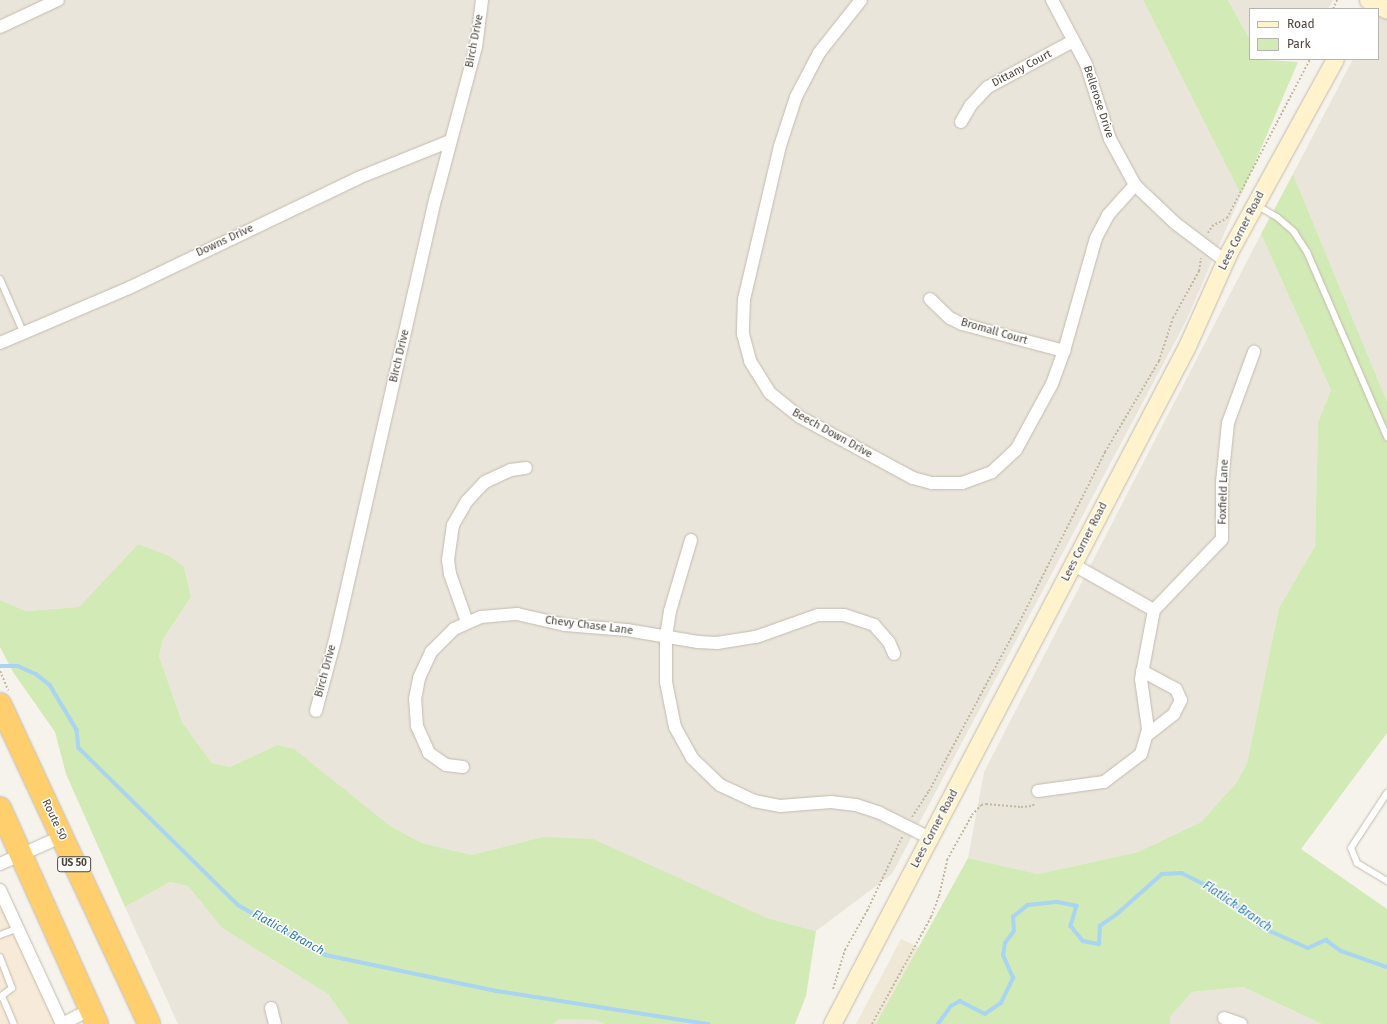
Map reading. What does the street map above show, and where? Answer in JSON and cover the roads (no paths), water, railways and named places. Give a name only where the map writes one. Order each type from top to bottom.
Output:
[{"type":"highway","name":"Route 50","points":[[6,700],[61,837],[149,1024]]},
{"type":"highway","points":[[0,808],[93,1017]]},
{"type":"street","points":[[0,27],[58,0]]},
{"type":"street","name":"Birch Drive","points":[[316,711],[335,640],[450,141],[476,46],[482,0]]},
{"type":"street","name":"Beech Down Drive","points":[[861,0],[834,32],[810,69],[796,97],[782,140],[742,316],[747,352],[759,378],[784,406],[800,417],[913,478],[932,483],[952,484],[972,481],[992,472],[1016,450],[1052,384],[1064,351],[1096,238],[1108,215],[1135,185]]},
{"type":"street","name":"Bellerose Drive","points":[[1052,0],[1086,64],[1110,139],[1135,185],[1175,223],[1225,261]]},
{"type":"street","points":[[1367,0],[1387,10]]},
{"type":"street","name":"Dittany Court","points":[[961,122],[971,105],[988,87],[1073,42]]},
{"type":"street","name":"Lees Corner Road","points":[[832,1024],[1074,565],[1187,346],[1225,261],[1334,60]]},
{"type":"street","name":"Downs Drive","points":[[0,343],[131,287],[358,178],[450,141]]},
{"type":"street","name":"Bromall Court","points":[[930,299],[950,318],[962,324],[1064,351]]},
{"type":"street","name":"Foxfield Lane","points":[[1154,610],[1222,539],[1222,482],[1228,422],[1254,352]]},
{"type":"street","points":[[466,622],[450,574],[448,560],[454,525],[467,501],[485,482],[511,470],[526,468]]},
{"type":"street","points":[[691,540],[670,611],[666,637],[666,682],[672,716],[686,749],[710,777],[730,791],[754,801],[780,806],[831,802],[850,804],[874,811],[930,838]]},
{"type":"street","points":[[1038,791],[1104,782],[1141,754],[1148,729],[1141,679],[1154,610],[1074,565]]},
{"type":"street","name":"Chevy Chase Lane","points":[[464,767],[446,765],[429,753],[417,726],[415,699],[419,678],[431,652],[454,629],[466,622],[487,616],[517,614],[565,625],[627,630],[698,642],[736,641],[756,637],[818,615],[844,615],[874,625],[889,642],[894,654]]},
{"type":"street","points":[[1142,670],[1176,689],[1181,700],[1174,714],[1147,734]]},
{"type":"street","points":[[0,864],[61,837]]},
{"type":"street","points":[[0,890],[62,1024],[93,1017]]},
{"type":"street","points":[[271,1008],[275,1024]]},
{"type":"street","points":[[1224,1018],[1241,1024]]},
{"type":"lane","points":[[1255,204],[1277,217],[1294,232],[1307,252],[1387,437]]},
{"type":"lane","points":[[0,279],[24,334]]},
{"type":"lane","points":[[1387,793],[1350,848],[1357,863],[1387,881]]},
{"type":"lane","points":[[0,936],[18,928]]},
{"type":"lane","points":[[0,957],[12,982],[8,992],[1,997],[14,1024]]},
{"type":"waterway","name":"Flatlick Branch","points":[[0,666],[18,666],[36,674],[50,685],[77,730],[79,748],[238,905],[326,955],[497,991],[708,1024]]},
{"type":"waterway","name":"Flatlick Branch","points":[[938,1024],[951,1006],[960,1001],[985,1014],[1001,1003],[1013,978],[1003,956],[1005,943],[1014,931],[1013,917],[1028,905],[1058,902],[1077,906],[1071,926],[1083,941],[1099,944],[1100,926],[1117,914],[1162,874],[1182,873],[1204,884],[1229,899],[1261,927],[1308,948],[1326,940],[1341,951],[1387,967]]}]
